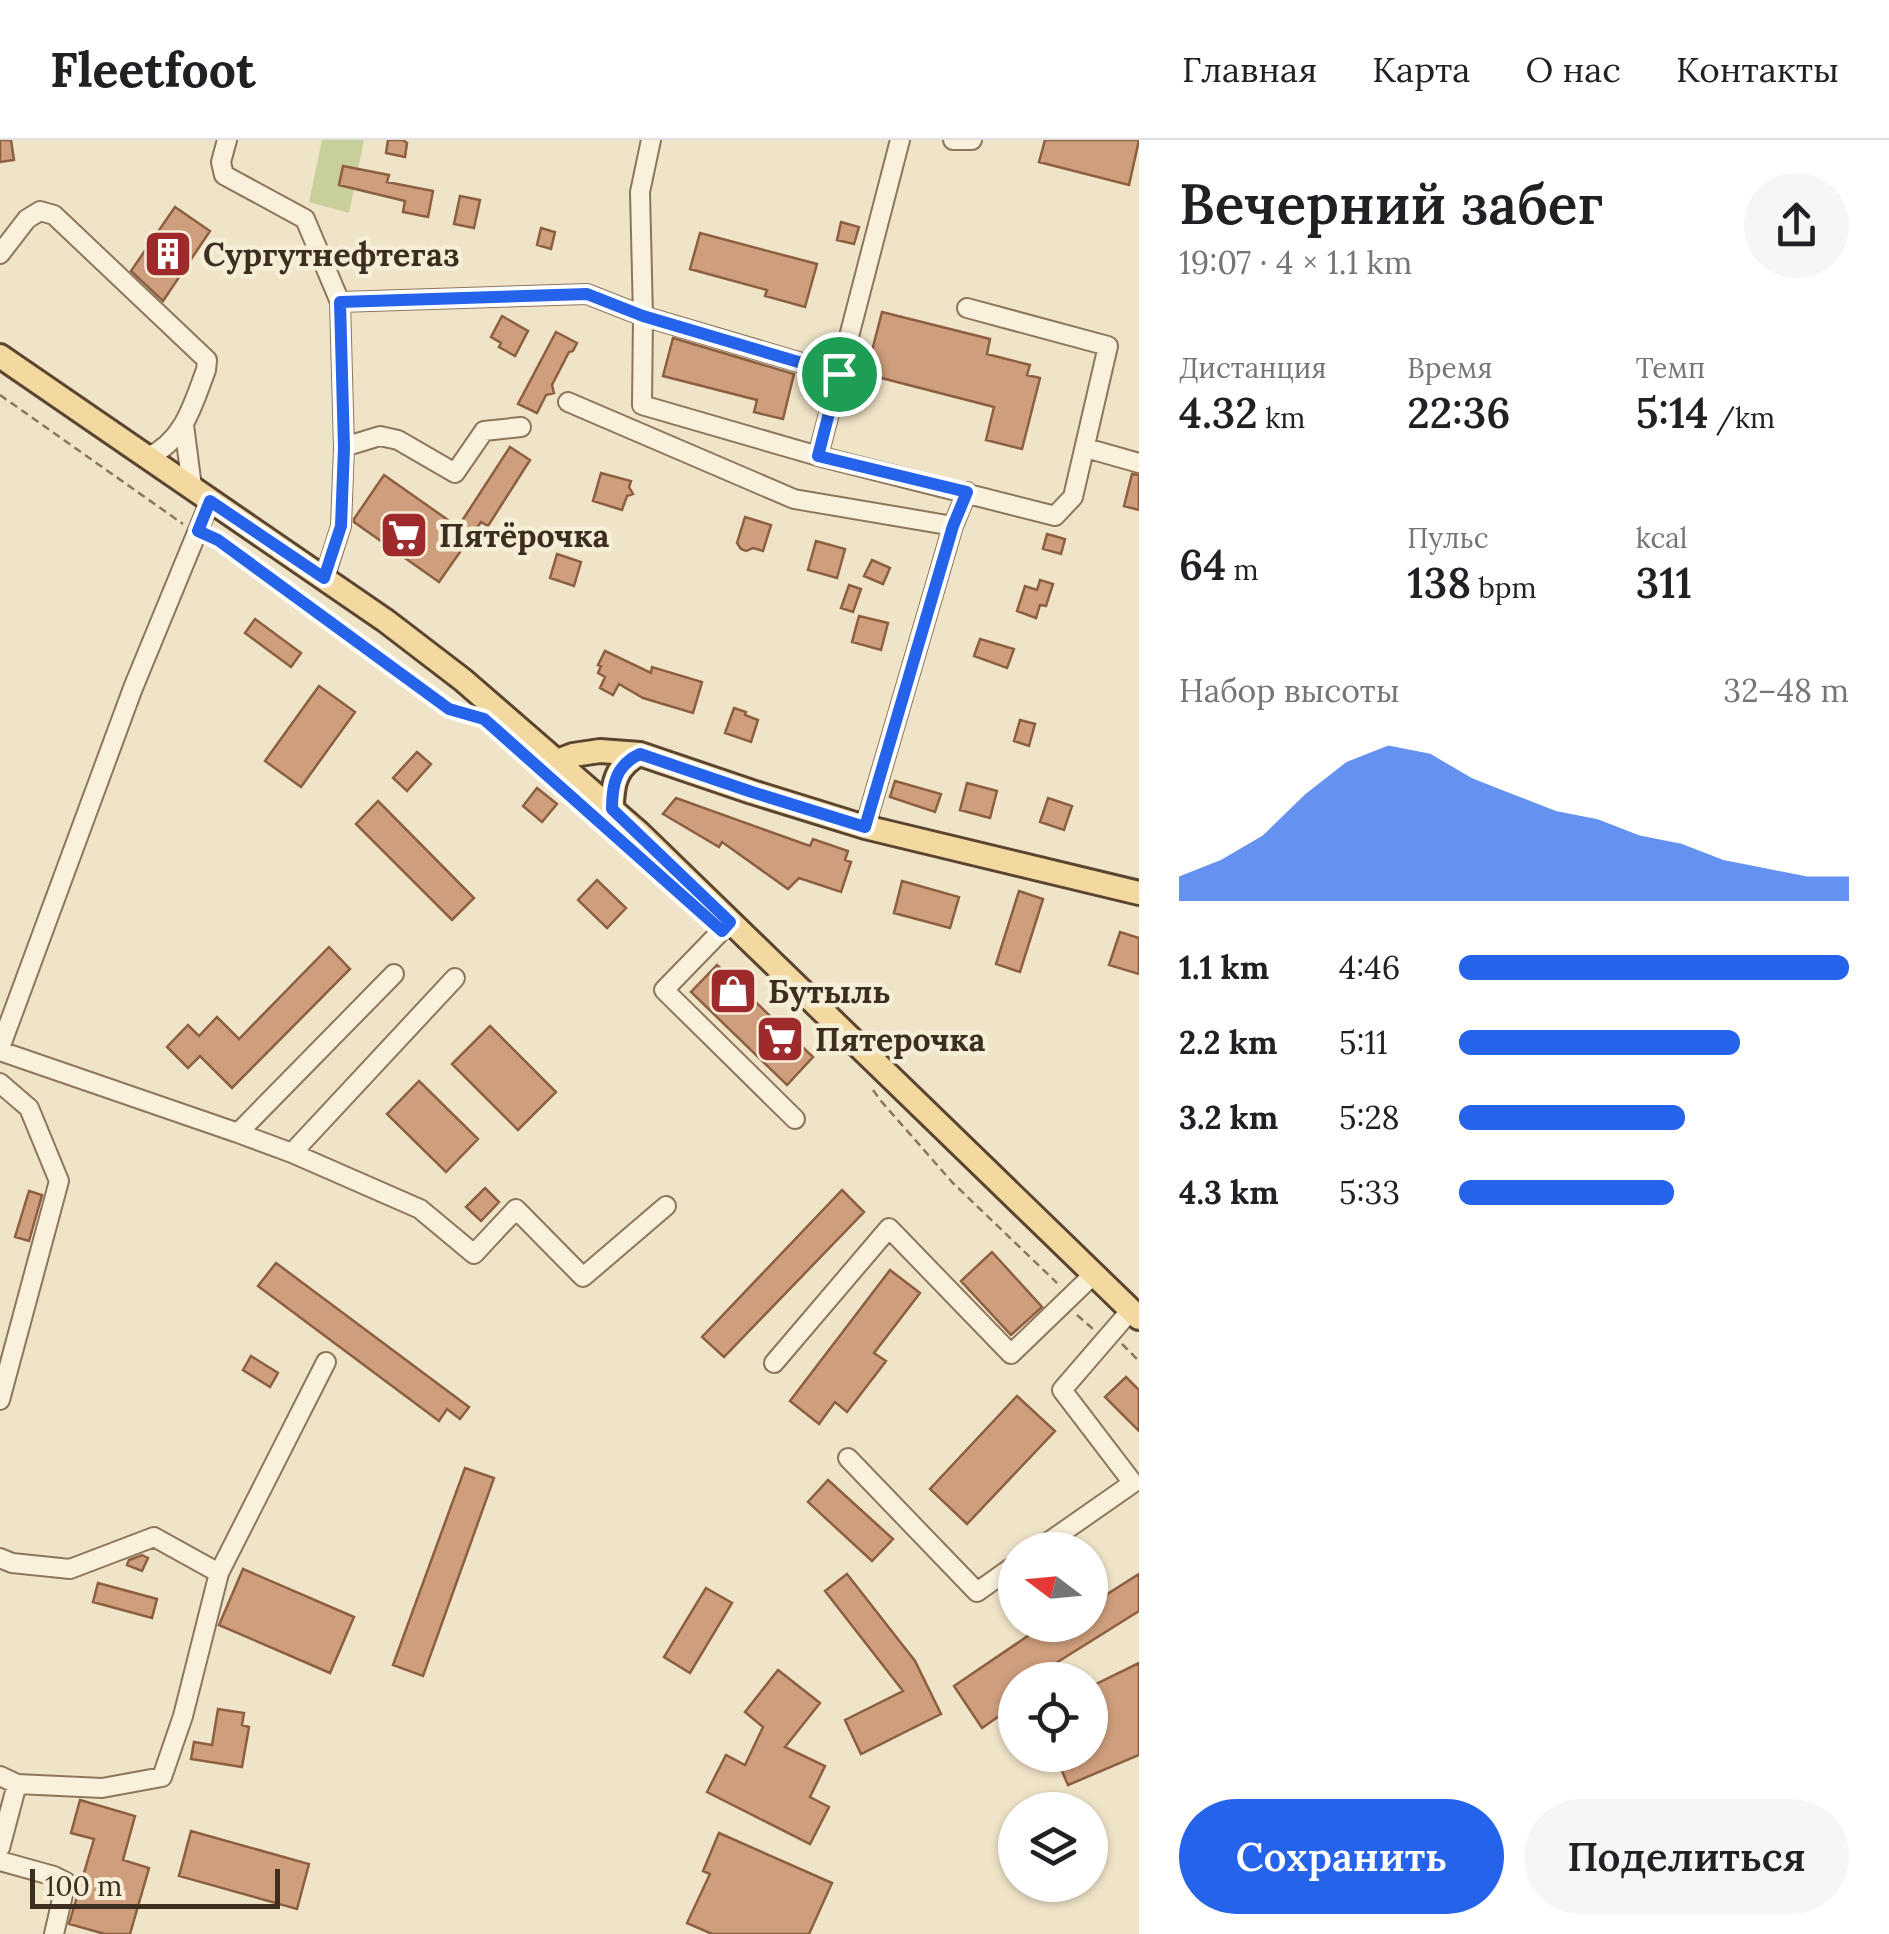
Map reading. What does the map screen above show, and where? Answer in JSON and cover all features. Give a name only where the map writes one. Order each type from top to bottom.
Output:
[{"type":"main road","points":[[0,356],[386,621],[463,680],[612,809],[1135,1314]]},
{"type":"main road","points":[[557,761],[600,751],[640,754],[865,827],[1139,893]]},
{"type":"main road","points":[[612,809],[615,779],[628,759],[640,754]]},
{"type":"street","points":[[227,140],[221,162],[224,175],[305,219],[340,302],[344,448],[341,526],[324,578]]},
{"type":"street","points":[[651,140],[640,192],[642,405],[818,456],[1055,516],[1073,497],[1108,346],[967,308]]},
{"type":"street","points":[[818,456],[900,140]]},
{"type":"street","points":[[954,140],[972,140]]},
{"type":"street","points":[[0,254],[27,219],[40,211],[54,214],[207,360],[184,426],[173,441],[148,457]]},
{"type":"street","points":[[340,302],[587,294],[643,316],[839,374]]},
{"type":"street","points":[[568,402],[794,499],[953,526]]},
{"type":"street","points":[[184,426],[201,494],[198,531],[133,688],[0,1049],[292,1153],[420,1209],[474,1254],[516,1209],[583,1277],[666,1206]]},
{"type":"street","points":[[344,448],[380,436],[398,440],[455,473],[484,431],[521,427]]},
{"type":"street","points":[[1086,448],[1139,463]]},
{"type":"street","points":[[865,827],[953,526],[967,492]]},
{"type":"street","points":[[730,922],[664,990],[795,1119]]},
{"type":"street","points":[[238,1133],[394,974]]},
{"type":"street","points":[[292,1153],[455,978]]},
{"type":"street","points":[[0,1083],[29,1108],[59,1181],[0,1400]]},
{"type":"street","points":[[774,1363],[890,1228],[1011,1354],[1094,1274]]},
{"type":"street","points":[[1063,1532],[1133,1484],[1062,1390],[1135,1314]]},
{"type":"street","points":[[0,1848],[8,1780],[102,1788],[162,1777],[183,1716],[218,1573],[326,1362]]},
{"type":"street","points":[[848,1458],[976,1592],[998,1577]]},
{"type":"street","points":[[0,1558],[12,1563],[70,1569],[154,1537],[218,1573]]},
{"type":"street","points":[[0,1861],[66,1882],[54,1934]]},
{"type":"path","points":[[0,394],[189,528],[218,540],[449,709],[484,719]]},
{"type":"green space","points":[[322,140],[364,140],[349,213],[309,202]]},
{"type":"building","points":[[0,140],[11,140],[14,160],[0,162]]},
{"type":"building","points":[[388,140],[407,143],[405,157],[386,153]]},
{"type":"building","points":[[1045,140],[1139,140],[1129,185],[1039,162]]},
{"type":"building","points":[[343,166],[389,175],[387,182],[433,191],[428,217],[403,212],[405,201],[339,185]]},
{"type":"building","points":[[460,196],[480,200],[474,228],[454,224]]},
{"type":"building","name":"Сургутнефтегаз","points":[[175,207],[210,231],[163,301],[131,271]]},
{"type":"building","points":[[841,222],[859,227],[854,244],[837,240]]},
{"type":"building","points":[[541,228],[555,232],[551,249],[537,245]]},
{"type":"building","points":[[700,233],[817,264],[805,307],[765,296],[767,290],[690,269]]},
{"type":"building","points":[[882,312],[990,339],[987,354],[1030,365],[1027,375],[1040,378],[1022,449],[986,440],[994,407],[866,374]]},
{"type":"building","points":[[502,316],[528,331],[515,356],[491,337]]},
{"type":"building","points":[[556,332],[577,343],[552,385],[554,393],[546,395],[537,413],[518,404]]},
{"type":"building","points":[[673,338],[794,374],[783,419],[754,412],[757,400],[663,376]]},
{"type":"building","points":[[510,447],[530,460],[488,526],[481,522],[439,582],[354,522],[384,475],[458,527]]},
{"type":"building","points":[[601,473],[631,481],[633,494],[627,496],[622,510],[593,501]]},
{"type":"building","points":[[1132,474],[1139,475],[1139,510],[1124,506]]},
{"type":"building","points":[[745,517],[771,525],[763,551],[746,551],[737,543]]},
{"type":"building","points":[[1047,534],[1065,539],[1061,554],[1043,549]]},
{"type":"building","points":[[816,541],[845,549],[837,578],[808,570]]},
{"type":"building","points":[[557,554],[581,562],[574,586],[550,578]]},
{"type":"building","points":[[872,560],[890,568],[883,584],[864,576]]},
{"type":"building","points":[[1040,580],[1053,584],[1046,606],[1040,605],[1036,618],[1017,611],[1025,586],[1037,590]]},
{"type":"building","points":[[849,585],[861,589],[853,612],[841,608]]},
{"type":"building","points":[[859,616],[888,623],[881,650],[852,642]]},
{"type":"building","points":[[255,619],[301,653],[291,667],[245,633]]},
{"type":"building","points":[[980,639],[1014,649],[1007,668],[974,656]]},
{"type":"building","points":[[605,651],[651,673],[652,667],[702,682],[693,713],[643,698],[619,684],[613,695],[600,688],[605,677],[598,673],[598,665]]},
{"type":"building","points":[[319,686],[355,712],[301,787],[265,761]]},
{"type":"building","points":[[734,708],[758,720],[751,742],[725,733]]},
{"type":"building","points":[[1020,720],[1035,724],[1029,746],[1014,741]]},
{"type":"building","points":[[417,752],[431,764],[407,791],[393,778]]},
{"type":"building","points":[[895,781],[941,794],[935,812],[890,797]]},
{"type":"building","points":[[967,783],[997,791],[990,818],[960,810]]},
{"type":"building","points":[[537,788],[557,804],[542,822],[523,806]]},
{"type":"building","points":[[676,798],[810,846],[813,839],[848,851],[845,860],[851,862],[841,892],[799,878],[788,889],[722,842],[719,847],[663,814]]},
{"type":"building","points":[[1048,798],[1072,806],[1064,830],[1040,822]]},
{"type":"building","points":[[378,801],[474,898],[452,920],[356,824]]},
{"type":"building","points":[[597,880],[626,908],[607,928],[578,900]]},
{"type":"building","points":[[902,881],[959,897],[950,928],[894,913]]},
{"type":"building","points":[[1019,891],[1043,899],[1020,972],[996,964]]},
{"type":"building","points":[[1120,932],[1139,938],[1139,974],[1109,965]]},
{"type":"building","points":[[329,947],[350,969],[232,1088],[200,1056],[188,1068],[167,1047],[188,1025],[199,1036],[217,1017],[239,1039]]},
{"type":"building","points":[[717,965],[813,1057],[787,1085],[691,992]]},
{"type":"building","points":[[490,1026],[556,1092],[518,1130],[452,1064]]},
{"type":"building","points":[[419,1081],[478,1139],[446,1172],[387,1114]]},
{"type":"building","points":[[485,1188],[499,1202],[481,1221],[466,1207]]},
{"type":"building","points":[[842,1190],[864,1212],[724,1357],[702,1337]]},
{"type":"building","points":[[29,1191],[42,1195],[29,1241],[15,1237]]},
{"type":"building","points":[[992,1252],[1042,1307],[1011,1335],[961,1281]]},
{"type":"building","points":[[276,1263],[469,1407],[460,1419],[447,1409],[439,1421],[258,1286]]},
{"type":"building","points":[[890,1270],[920,1293],[874,1353],[886,1361],[847,1412],[835,1402],[819,1424],[790,1401]]},
{"type":"building","points":[[251,1356],[278,1373],[270,1387],[243,1370]]},
{"type":"building","points":[[1126,1377],[1139,1390],[1139,1431],[1105,1397]]},
{"type":"building","points":[[1017,1396],[1055,1431],[967,1524],[930,1489]]},
{"type":"building","points":[[465,1468],[494,1478],[423,1676],[393,1665]]},
{"type":"building","points":[[828,1480],[893,1539],[872,1561],[808,1502]]},
{"type":"building","points":[[142,1555],[148,1558],[142,1571],[127,1565],[129,1560]]},
{"type":"building","points":[[243,1569],[354,1617],[330,1673],[219,1625]]},
{"type":"building","points":[[847,1574],[915,1661],[941,1714],[861,1754],[845,1720],[903,1691],[825,1591]]},
{"type":"building","points":[[1139,1574],[1139,1611],[1108,1630],[1108,1594]]},
{"type":"building","points":[[98,1583],[157,1599],[152,1618],[93,1602]]},
{"type":"building","points":[[706,1588],[732,1603],[690,1673],[664,1657]]},
{"type":"building","points":[[1019,1642],[1090,1642],[1058,1662],[998,1662],[998,1717],[982,1728],[954,1686]]},
{"type":"building","points":[[1139,1663],[1139,1755],[1108,1768],[1108,1678]]},
{"type":"building","points":[[778,1670],[820,1703],[785,1747],[825,1766],[810,1797],[829,1807],[810,1844],[707,1792],[726,1755],[745,1765],[763,1727],[745,1712]]},
{"type":"building","points":[[218,1709],[244,1713],[242,1725],[249,1727],[242,1767],[191,1759],[194,1742],[212,1745]]},
{"type":"building","points":[[1062,1772],[1099,1772],[1068,1785]]},
{"type":"building","points":[[80,1800],[135,1816],[123,1860],[149,1868],[130,1934],[105,1934],[69,1924],[94,1839],[71,1833]]},
{"type":"building","points":[[191,1831],[309,1864],[297,1909],[179,1876]]},
{"type":"building","points":[[719,1833],[832,1883],[809,1934],[712,1934],[687,1923],[710,1874],[703,1871]]},
{"type":"place","name":"Сургутнефтегаз","points":[[168,254]]},
{"type":"place","name":"Пятёрочка","points":[[404,535]]},
{"type":"place","name":"Бутыль","points":[[733,991]]},
{"type":"place","name":"Пятерочка","points":[[780,1039]]},
{"type":"route","points":[[587,294],[643,316],[839,374],[818,456],[967,492],[953,526],[865,827],[640,754],[621,767],[612,790],[612,809],[730,922],[722,931],[484,719],[449,709],[218,540],[198,531],[210,501],[324,578],[341,526],[344,448],[340,302],[587,294]]}]
